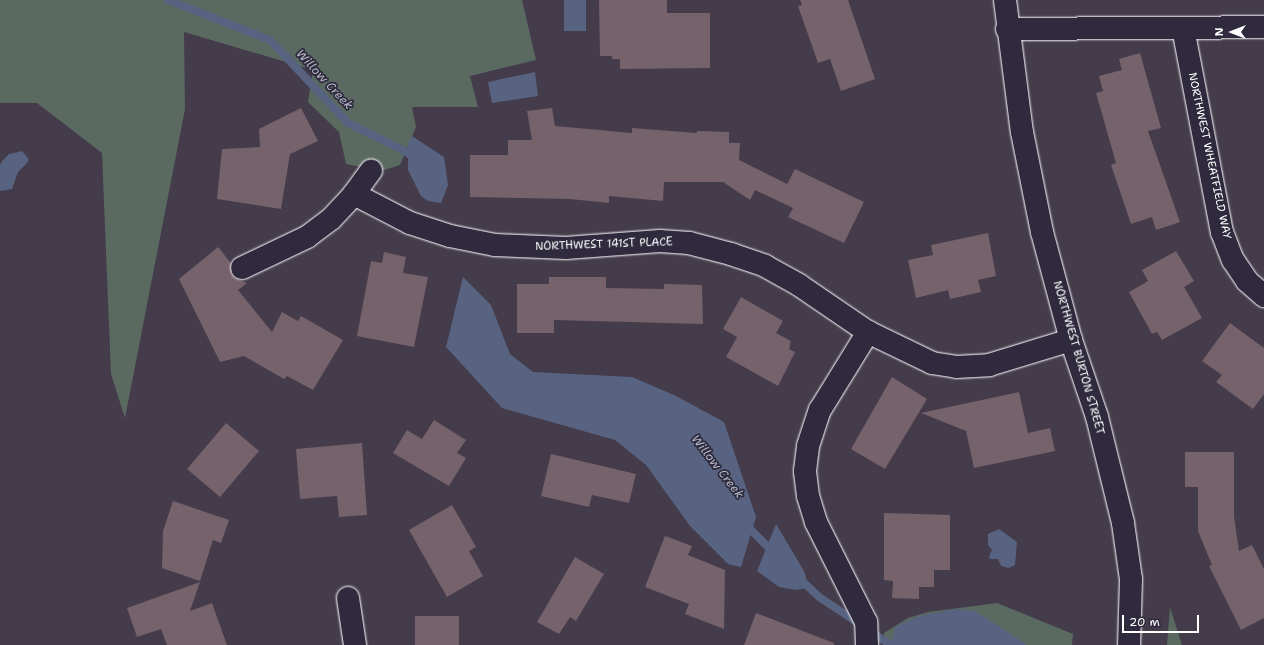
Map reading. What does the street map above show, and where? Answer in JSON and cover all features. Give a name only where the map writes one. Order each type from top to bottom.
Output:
[{"type":"street","name":"NORTHWEST BURTON STREET","points":[[1005,0],[1007,30],[1022,132],[1039,216],[1071,340],[1097,417],[1123,523],[1131,579],[1130,645]]},
{"type":"street","points":[[1007,30],[1264,27]]},
{"type":"street","name":"NORTHWEST WHEATFIELD WAY","points":[[1183,28],[1222,232],[1233,260],[1247,281],[1264,296]]},
{"type":"street","points":[[242,268],[307,237],[331,219],[354,194],[371,171]]},
{"type":"street","name":"NORTHWEST 141ST PLACE","points":[[354,194],[410,222],[450,236],[495,245],[566,248],[660,241],[690,243],[731,254],[765,266],[799,285],[868,332],[932,363],[956,366],[989,365],[1071,340]]},
{"type":"street","points":[[867,645],[866,622],[816,522],[808,496],[805,471],[808,446],[820,410],[868,332]]},
{"type":"street","points":[[348,598],[355,645]]},
{"type":"green space","points":[[0,0],[522,0],[536,60],[470,76],[478,107],[412,107],[416,127],[400,165],[381,171],[346,164],[339,132],[308,102],[313,70],[184,32],[185,109],[125,418],[111,374],[102,153],[37,103],[0,103]]},
{"type":"green space","points":[[997,603],[1073,634],[1072,645],[885,645],[884,633],[908,618],[928,612]]},
{"type":"green space","points":[[1170,607],[1182,645],[1167,645]]},
{"type":"water","points":[[564,0],[586,0],[586,31],[564,31]]},
{"type":"water","points":[[535,72],[538,96],[492,103],[488,82]]},
{"type":"water","points":[[412,136],[444,157],[448,185],[441,203],[428,201],[421,196],[408,170],[408,143]]},
{"type":"water","points":[[22,151],[28,158],[28,162],[18,172],[12,189],[0,191],[0,165],[2,161],[9,154]]},
{"type":"water","points":[[463,277],[491,305],[510,354],[533,372],[632,377],[676,396],[724,422],[756,517],[741,567],[728,564],[690,526],[646,465],[615,440],[502,408],[446,347]]},
{"type":"water","points":[[776,524],[804,571],[809,588],[796,590],[779,587],[757,571]]},
{"type":"water","points":[[999,529],[1017,542],[1015,565],[1009,568],[1001,566],[998,559],[990,559],[989,556],[992,550],[988,545],[988,534]]},
{"type":"water","points":[[955,609],[975,611],[1027,645],[891,645],[895,627],[920,616]]},
{"type":"building","points":[[599,0],[667,0],[667,13],[710,13],[710,68],[620,69],[620,59],[612,59],[612,56],[600,56]]},
{"type":"building","points":[[800,0],[848,0],[875,79],[841,91],[830,59],[818,63],[798,6],[802,5]]},
{"type":"building","points":[[1140,53],[1161,128],[1148,131],[1180,222],[1156,230],[1152,217],[1131,224],[1111,165],[1116,163],[1096,93],[1103,91],[1099,76],[1122,70],[1119,59]]},
{"type":"building","points":[[301,108],[318,141],[290,154],[281,209],[217,199],[222,149],[260,147],[259,129]]},
{"type":"building","points":[[552,108],[555,126],[632,133],[632,128],[697,133],[697,131],[729,132],[729,143],[740,143],[739,160],[787,184],[795,169],[864,202],[844,243],[788,217],[793,208],[755,190],[750,200],[723,182],[664,182],[663,201],[609,196],[609,203],[570,199],[470,197],[470,155],[508,155],[508,140],[532,140],[527,111]]},
{"type":"building","points":[[988,233],[996,276],[978,280],[981,292],[950,299],[948,290],[916,298],[908,260],[933,255],[931,245]]},
{"type":"building","points":[[218,247],[231,263],[231,274],[235,278],[247,283],[238,290],[272,332],[282,312],[298,321],[301,316],[343,340],[313,390],[287,376],[284,379],[244,356],[220,362],[179,279]]},
{"type":"building","points":[[1176,251],[1194,281],[1184,287],[1202,318],[1162,340],[1157,332],[1152,334],[1129,292],[1148,281],[1142,270]]},
{"type":"building","points":[[384,252],[406,257],[403,273],[428,277],[414,347],[357,336],[371,261],[382,263]]},
{"type":"building","points":[[549,277],[606,277],[606,288],[664,289],[664,284],[702,285],[703,324],[554,320],[554,333],[517,333],[517,284],[549,284]]},
{"type":"building","points":[[741,297],[783,321],[776,333],[791,341],[789,349],[795,352],[778,386],[726,357],[737,337],[723,329]]},
{"type":"building","points":[[1230,323],[1264,348],[1264,394],[1253,409],[1216,382],[1222,375],[1202,361]]},
{"type":"building","points":[[892,377],[927,399],[885,469],[851,449]]},
{"type":"building","points":[[1019,392],[1028,433],[1050,428],[1055,451],[974,468],[966,431],[921,413]]},
{"type":"building","points":[[434,420],[466,440],[457,453],[466,458],[449,486],[393,453],[407,430],[422,439]]},
{"type":"building","points":[[226,423],[259,451],[220,497],[187,469]]},
{"type":"building","points":[[362,443],[367,515],[339,517],[337,496],[300,499],[296,449]]},
{"type":"building","points":[[1185,452],[1234,452],[1234,516],[1239,551],[1252,545],[1264,569],[1264,618],[1241,630],[1209,566],[1212,565],[1198,531],[1198,487],[1185,487]]},
{"type":"building","points":[[551,454],[636,474],[629,503],[592,495],[589,507],[541,496]]},
{"type":"building","points":[[173,501],[229,520],[221,543],[213,540],[200,581],[162,568],[163,531]]},
{"type":"building","points":[[452,505],[476,547],[469,551],[483,576],[447,597],[409,530]]},
{"type":"building","points":[[884,513],[950,515],[950,570],[934,570],[934,587],[919,587],[919,599],[892,598],[893,581],[884,580]]},
{"type":"building","points":[[665,536],[692,546],[688,555],[725,570],[724,629],[685,614],[689,604],[645,587]]},
{"type":"building","points":[[575,557],[604,574],[576,621],[570,617],[559,634],[537,622]]},
{"type":"building","points":[[200,582],[190,611],[212,603],[227,645],[167,645],[161,629],[137,637],[127,608]]},
{"type":"building","points":[[756,613],[834,643],[834,645],[744,645]]},
{"type":"building","points":[[415,616],[459,616],[459,645],[415,645]]},
{"type":"waterway","name":"Willow Creek","points":[[168,0],[270,40],[348,123],[405,151],[417,161]]},
{"type":"waterway","name":"Willow Creek","points":[[746,525],[774,553]]},
{"type":"waterway","name":"Willow Creek","points":[[802,581],[819,597],[860,624]]},
{"type":"waterway","name":"Willow Creek","points":[[870,631],[891,645],[902,645]]}]
